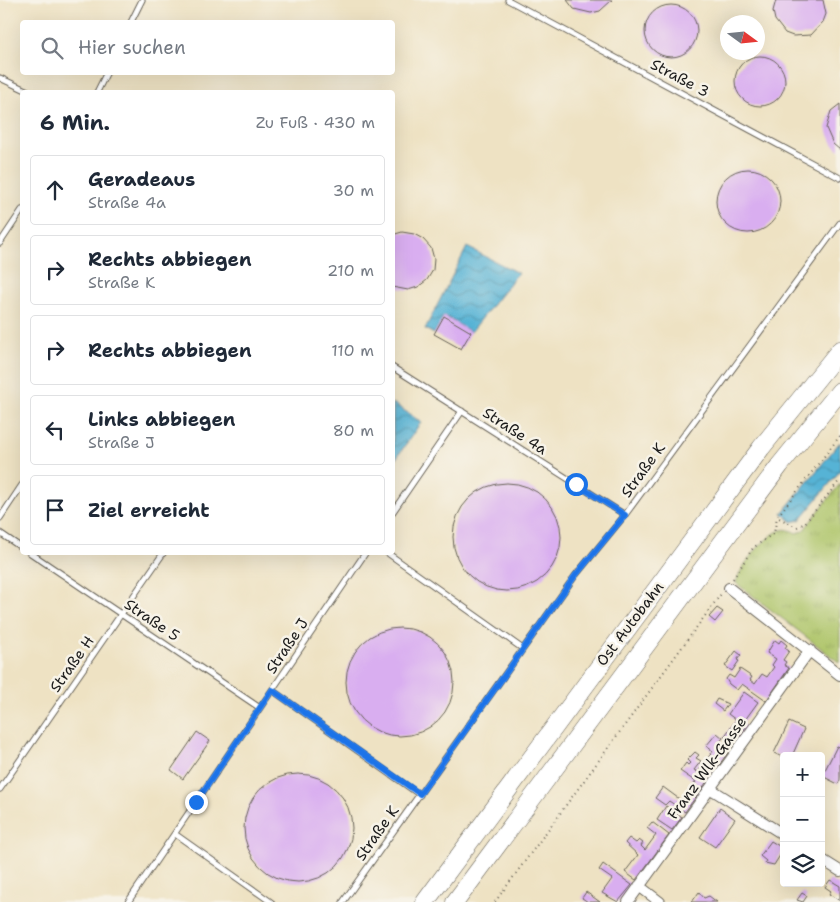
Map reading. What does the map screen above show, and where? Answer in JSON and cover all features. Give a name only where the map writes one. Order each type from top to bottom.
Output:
[{"type":"highway","name":"Ost Autobahn","points":[[425,902],[761,448],[840,350]]},
{"type":"highway","name":"Ost Autobahn","points":[[455,902],[780,464],[840,391]]},
{"type":"street","points":[[729,588],[810,650],[840,676]]},
{"type":"street","name":"Franz Wlk-Gasse","points":[[628,902],[810,650]]},
{"type":"street","points":[[711,789],[780,832]]},
{"type":"street","points":[[825,862],[840,871]]},
{"type":"street","points":[[640,886],[660,902]]},
{"type":"lane","points":[[132,20],[142,0]]},
{"type":"lane","name":"Straße 3","points":[[508,0],[840,178]]},
{"type":"lane","points":[[98,90],[106,75]]},
{"type":"lane","points":[[0,78],[26,90]]},
{"type":"lane","points":[[0,243],[20,213]]},
{"type":"lane","name":"Straße K","points":[[343,902],[575,576],[625,515],[840,223]]},
{"type":"lane","name":"Straße 4a","points":[[395,369],[625,515]]},
{"type":"lane","points":[[395,509],[462,411]]},
{"type":"lane","points":[[0,518],[20,488]]},
{"type":"lane","points":[[0,533],[20,547]]},
{"type":"lane","name":"Straße 5","points":[[34,555],[260,708]]},
{"type":"lane","name":"Straße H","points":[[0,790],[162,555]]},
{"type":"lane","name":"Straße J","points":[[128,902],[364,555]]},
{"type":"lane","points":[[390,555],[523,649]]},
{"type":"lane","points":[[272,690],[420,794]]},
{"type":"lane","points":[[175,834],[271,902]]},
{"type":"path","points":[[495,902],[724,590],[729,588],[747,556],[774,533],[777,517],[840,436]]},
{"type":"path","points":[[777,517],[797,527],[805,523],[840,480]]},
{"type":"green space","points":[[840,484],[840,663],[736,583],[742,569],[754,552],[768,538],[781,530],[796,533],[803,531]]},
{"type":"water","points":[[467,247],[518,273],[471,332],[444,316],[434,334],[425,329]]},
{"type":"water","points":[[395,404],[421,422],[395,460]]},
{"type":"water","points":[[840,442],[840,471],[800,520],[792,522],[782,513]]},
{"type":"building","points":[[567,0],[612,0],[600,11],[591,13],[574,9]]},
{"type":"building","points":[[776,0],[823,0],[826,14],[823,22],[811,35],[793,36],[785,33],[775,20],[773,11]]},
{"type":"building","points":[[671,5],[685,9],[693,17],[697,31],[693,45],[685,53],[671,57],[657,53],[649,45],[645,31],[649,17],[657,9]]},
{"type":"building","points":[[765,57],[770,58],[778,63],[785,81],[781,95],[770,104],[760,106],[750,104],[742,99],[737,91],[735,81],[737,71],[746,60],[765,60]]},
{"type":"building","points":[[840,104],[840,150],[833,144],[826,128],[831,111]]},
{"type":"building","points":[[748,169],[760,171],[771,178],[778,189],[780,201],[778,213],[771,224],[760,231],[748,233],[736,231],[725,224],[718,213],[716,201],[718,189],[725,178],[736,171]]},
{"type":"building","points":[[402,232],[414,234],[423,239],[431,248],[434,259],[433,270],[427,280],[418,287],[408,290],[395,288],[395,234]]},
{"type":"building","points":[[444,316],[471,332],[461,349],[434,334]]},
{"type":"building","points":[[507,483],[528,487],[545,499],[557,516],[561,537],[557,558],[545,575],[528,587],[507,591],[486,587],[469,575],[457,558],[453,537],[457,516],[469,499],[486,487]]},
{"type":"building","points":[[717,608],[723,612],[715,622],[709,617]]},
{"type":"building","points":[[400,628],[421,632],[438,644],[450,661],[454,682],[450,703],[438,720],[421,732],[400,736],[379,732],[362,720],[350,703],[346,682],[350,661],[362,644],[379,632]]},
{"type":"building","points":[[775,640],[779,643],[781,640],[787,645],[785,648],[789,651],[783,660],[786,662],[784,665],[789,668],[766,701],[742,684],[737,690],[729,684],[726,679],[729,675],[734,678],[740,669],[752,677],[750,680],[755,684],[762,674],[767,677],[774,667],[772,665],[776,659],[767,653]]},
{"type":"building","points":[[736,651],[741,655],[732,671],[725,666]]},
{"type":"building","points":[[744,692],[758,702],[742,724],[746,727],[734,744],[724,737],[736,720],[728,714]]},
{"type":"building","points":[[717,699],[728,704],[723,711],[714,704]]},
{"type":"building","points":[[789,722],[804,729],[794,752],[780,752],[780,756],[774,753]]},
{"type":"building","points":[[197,732],[210,741],[183,779],[171,770]]},
{"type":"building","points":[[717,733],[723,738],[716,746],[727,754],[685,812],[669,801],[665,805],[655,798],[663,787],[682,801],[696,782],[680,771],[686,763],[688,765],[690,763],[687,760],[695,752],[699,755],[696,758],[701,761],[694,770],[698,772],[713,751],[706,746]]},
{"type":"building","points":[[837,746],[840,747],[840,780],[838,784],[825,778],[825,770]]},
{"type":"building","points":[[298,774],[319,778],[336,790],[348,807],[352,828],[348,849],[336,866],[319,878],[298,882],[277,878],[260,866],[248,849],[244,828],[248,807],[260,790],[277,778]]},
{"type":"building","points":[[666,806],[682,817],[672,830],[657,820]]},
{"type":"building","points":[[720,808],[735,819],[715,847],[700,837]]},
{"type":"building","points":[[652,822],[669,835],[636,880],[625,872],[638,855],[625,843],[629,838],[636,843],[639,840],[643,843],[641,846],[645,850],[656,835],[647,828]]},
{"type":"building","points":[[771,841],[780,847],[780,855],[774,865],[765,863],[766,861],[760,856]]},
{"type":"building","points":[[603,864],[632,885],[618,902],[602,893],[612,879],[599,870]]},
{"type":"building","points":[[830,880],[840,886],[840,901],[829,894],[831,891],[825,887]]},
{"type":"building","points":[[586,892],[600,902],[588,902],[582,898]]},
{"type":"building","points":[[699,892],[704,898],[709,896],[717,902],[692,902]]},
{"type":"building","points":[[802,893],[807,896],[803,902],[797,900]]},
{"type":"route","points":[[196,802],[272,690],[420,794],[575,576],[625,515],[576,484]]}]
